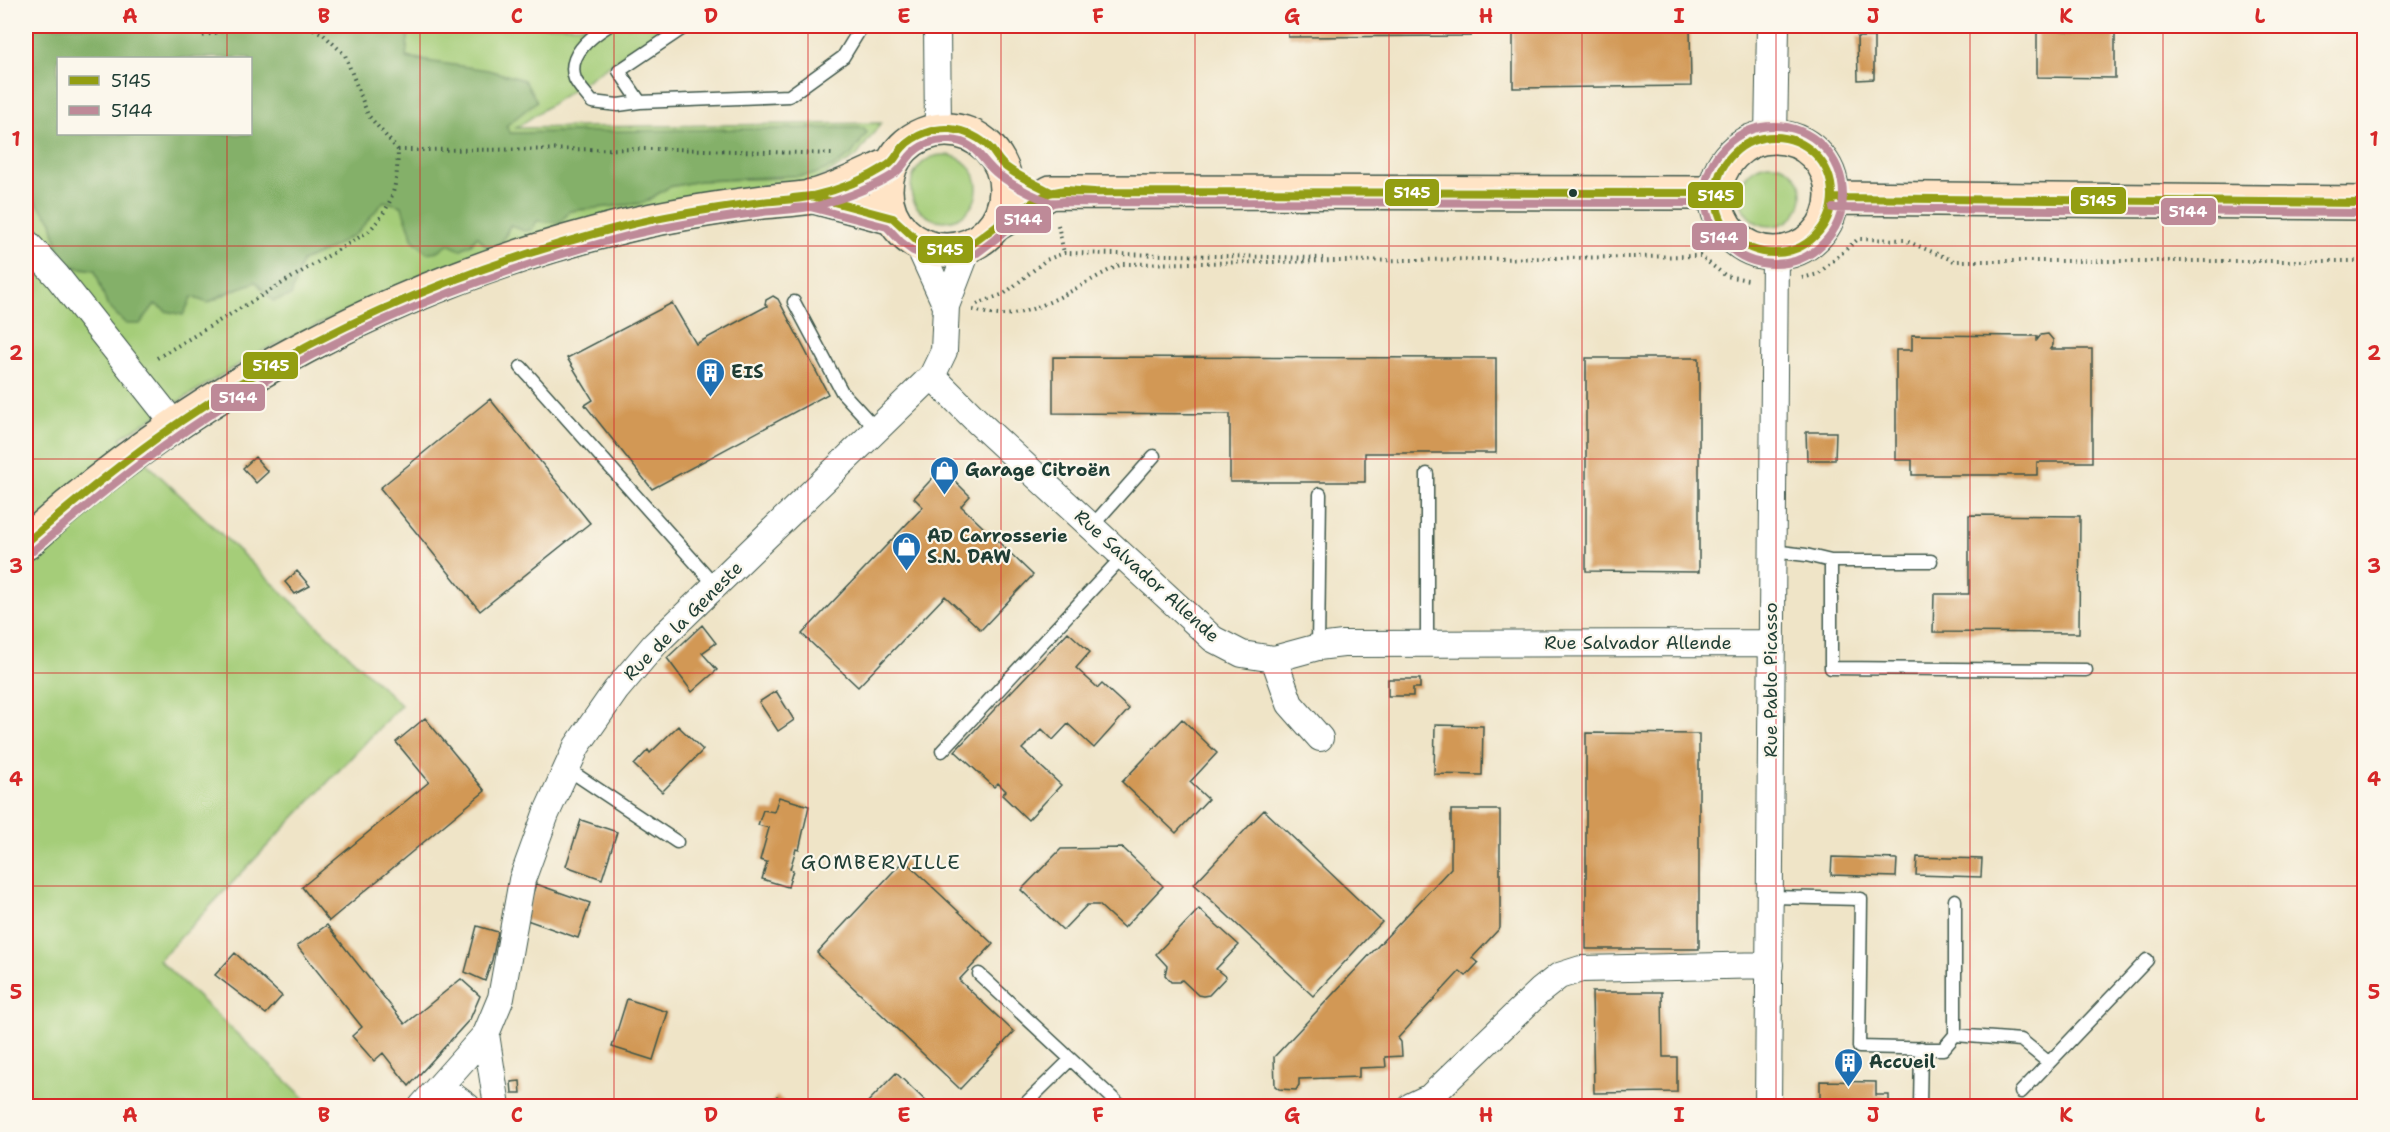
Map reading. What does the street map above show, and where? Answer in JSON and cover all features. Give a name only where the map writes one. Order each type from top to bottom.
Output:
[{"type":"main road","points":[[995,225],[1003,210],[1006,194],[1005,178],[1000,162],[992,150],[980,140],[953,129],[938,130],[919,136],[903,148],[891,164],[886,191],[893,218],[903,232],[916,242],[933,249],[951,250],[969,246],[995,225],[1051,192]]},
{"type":"main road","points":[[1771,137],[1795,141],[1815,153],[1828,174],[1833,198],[1830,215],[1821,231],[1809,243],[1793,251],[1775,270],[1759,253],[1744,247],[1732,237],[1717,209],[1715,193],[1720,172],[1732,154],[1751,142],[1771,137]]},
{"type":"main road","points":[[1000,162],[1051,192],[1715,193]]},
{"type":"main road","points":[[26,543],[109,472],[242,381],[337,330],[405,300],[500,263],[565,242],[682,214],[812,196],[891,164]]},
{"type":"main road","points":[[812,196],[893,218]]},
{"type":"main road","points":[[1833,198],[2364,203]]},
{"type":"street","points":[[937,26],[938,130]]},
{"type":"street","points":[[1771,137],[1773,26]]},
{"type":"street","points":[[26,242],[57,276],[175,425]]},
{"type":"street","points":[[916,242],[946,306]]},
{"type":"street","points":[[932,376],[944,351],[946,306],[969,246]]},
{"type":"street","name":"Rue Pablo Picasso","points":[[1768,1107],[1775,270]]},
{"type":"street","name":"Rue de la Geneste","points":[[422,1107],[486,1034],[501,998],[522,880],[546,814],[577,746],[616,690],[655,644],[932,376]]},
{"type":"street","name":"Rue Salvador Allende","points":[[932,376],[979,423],[1212,639],[1242,654],[1274,659],[1318,647],[1343,644],[1772,643]]},
{"type":"street","points":[[1274,659],[1290,704],[1320,738]]},
{"type":"street","points":[[1412,1107],[1430,1096],[1540,991],[1559,976],[1581,969],[1770,965]]},
{"type":"street","points":[[486,1034],[497,1107]]},
{"type":"street","points":[[441,1087],[466,1107]]},
{"type":"lane","points":[[608,26],[589,38],[581,49],[574,64],[575,78],[592,102],[618,105],[640,102],[789,96],[843,57],[862,26]]},
{"type":"lane","points":[[640,102],[619,71],[686,26]]},
{"type":"lane","points":[[794,302],[842,392],[877,430]]},
{"type":"lane","points":[[522,367],[716,586]]},
{"type":"lane","points":[[1092,526],[1154,456]]},
{"type":"lane","points":[[1427,474],[1427,644]]},
{"type":"lane","points":[[1318,647],[1320,494]]},
{"type":"lane","points":[[1772,551],[1831,561],[1931,561]]},
{"type":"lane","points":[[942,751],[1124,556]]},
{"type":"lane","points":[[1831,561],[1831,668],[2086,670]]},
{"type":"lane","points":[[566,768],[677,842]]},
{"type":"lane","points":[[1770,897],[1861,899],[1859,1047],[1943,1049],[1954,1035],[1955,900]]},
{"type":"lane","points":[[2021,1092],[2148,960]]},
{"type":"lane","points":[[979,974],[1120,1107]]},
{"type":"lane","points":[[1954,1035],[2021,1040],[2048,1062]]},
{"type":"lane","points":[[1920,1107],[1921,1048]]},
{"type":"lane","points":[[1023,1107],[1071,1060]]},
{"type":"path","points":[[188,26],[202,36],[244,26]]},
{"type":"path","points":[[134,372],[368,232],[377,222],[395,191],[398,150],[368,115],[345,56],[323,34],[308,26]]},
{"type":"path","points":[[398,150],[672,149],[837,154],[846,183]]},
{"type":"path","points":[[946,306],[1002,315],[1042,306],[1122,264],[1700,256],[1726,276],[1775,270],[1818,273],[1858,239],[1904,240],[1954,261],[2364,261]]},
{"type":"path","points":[[946,306],[974,305],[1004,294],[1046,260],[1064,253],[1378,260]]},
{"type":"green space","points":[[26,26],[409,26],[406,58],[488,70],[524,80],[537,101],[506,126],[510,133],[863,128],[867,133],[851,155],[832,167],[812,175],[699,181],[669,187],[643,203],[570,211],[560,223],[537,221],[532,230],[524,231],[510,225],[500,246],[487,247],[477,236],[471,244],[460,250],[448,244],[438,251],[427,253],[412,239],[402,206],[384,201],[357,233],[328,250],[302,261],[291,296],[273,301],[256,282],[226,293],[208,303],[192,297],[183,315],[166,311],[155,304],[140,324],[126,324],[107,305],[95,270],[68,266],[58,249],[52,221],[26,191]]},
{"type":"green space","points":[[409,26],[667,26],[516,128],[881,123],[856,157],[813,182],[579,222],[422,275],[254,355],[120,438],[401,705],[159,960],[313,1106],[26,1106],[26,191],[52,221],[58,249],[68,266],[95,270],[107,305],[139,324],[155,304],[166,311],[183,315],[192,297],[208,303],[324,250],[346,237],[383,201],[402,206],[412,239],[438,251],[448,244],[471,244],[477,236],[505,238],[510,225],[524,231],[537,221],[560,223],[570,211],[643,203],[669,187],[699,181],[780,178],[863,128],[510,133],[506,127],[428,60],[406,57]]},
{"type":"green space","points":[[944,155],[957,158],[967,165],[974,175],[977,188],[974,201],[967,211],[957,218],[944,221],[931,218],[921,211],[914,201],[911,188],[914,175],[921,165],[931,158]]},
{"type":"green space","points":[[1765,164],[1777,164],[1793,173],[1800,183],[1802,195],[1800,207],[1793,217],[1777,226],[1765,226],[1754,221],[1745,212],[1740,201],[1740,189],[1745,178],[1754,169]]},
{"type":"building","points":[[1288,26],[1471,26],[1471,36],[1288,37]]},
{"type":"building","points":[[1513,26],[1690,26],[1691,86],[1513,88]]},
{"type":"building","points":[[2037,31],[2115,32],[2115,78],[2037,77]]},
{"type":"building","points":[[1857,37],[1874,37],[1874,79],[1858,80]]},
{"type":"building","name":"EIS","points":[[773,296],[778,299],[828,394],[652,489],[585,405],[593,400],[567,358],[672,303],[696,344],[767,306],[766,300]]},
{"type":"building","points":[[2048,334],[2053,340],[2050,349],[2092,349],[2092,462],[2037,462],[2037,475],[1912,475],[1912,460],[1896,460],[1896,350],[1912,350],[1912,335],[2037,336],[2037,340],[2041,335]]},
{"type":"building","points":[[1053,357],[1496,358],[1496,453],[1365,453],[1365,482],[1230,482],[1230,414],[1053,413]]},
{"type":"building","points":[[1586,358],[1699,358],[1699,572],[1586,571]]},
{"type":"building","points":[[490,399],[590,523],[480,611],[380,488]]},
{"type":"building","points":[[1806,432],[1836,432],[1835,460],[1807,460]]},
{"type":"building","points":[[255,457],[268,472],[256,483],[243,468]]},
{"type":"building","points":[[942,468],[970,496],[961,506],[1033,575],[981,630],[945,596],[858,687],[802,634],[923,507],[914,498]]},
{"type":"building","points":[[1969,515],[2080,516],[2079,633],[1933,632],[1934,594],[1969,594]]},
{"type":"building","points":[[297,571],[310,586],[295,594],[285,582]]},
{"type":"building","points":[[702,625],[716,643],[702,653],[717,670],[692,692],[667,658]]},
{"type":"building","points":[[1068,632],[1090,652],[1076,668],[1098,688],[1102,684],[1129,709],[1094,748],[1068,724],[1053,740],[1042,729],[1022,749],[1061,785],[1028,820],[1002,795],[1006,791],[998,783],[994,787],[955,751]]},
{"type":"building","points":[[1388,679],[1420,679],[1420,688],[1413,688],[1413,696],[1388,696]]},
{"type":"building","points":[[776,691],[794,720],[778,731],[759,702]]},
{"type":"building","points":[[425,718],[485,791],[329,921],[302,887],[429,782],[396,742]]},
{"type":"building","points":[[1182,719],[1217,753],[1190,782],[1208,799],[1176,833],[1122,782]]},
{"type":"building","points":[[1435,725],[1483,726],[1482,775],[1434,774]]},
{"type":"building","points":[[678,726],[703,750],[662,792],[634,765],[648,750],[650,753]]},
{"type":"building","points":[[1586,733],[1699,734],[1699,949],[1586,949]]},
{"type":"building","points":[[779,797],[809,806],[799,850],[796,849],[790,869],[793,870],[788,887],[762,879],[767,862],[760,860],[769,828],[758,825],[763,810],[774,812]]},
{"type":"building","points":[[1264,810],[1382,922],[1313,996],[1194,884]]},
{"type":"building","points":[[1451,810],[1500,810],[1500,928],[1472,958],[1478,963],[1466,976],[1460,971],[1398,1038],[1401,1042],[1402,1056],[1385,1057],[1386,1067],[1359,1068],[1359,1077],[1299,1079],[1296,1090],[1279,1089],[1275,1086],[1274,1057],[1451,868]]},
{"type":"building","points":[[581,820],[617,832],[602,879],[566,866]]},
{"type":"building","points":[[1123,848],[1163,886],[1124,928],[1099,905],[1087,905],[1063,930],[1021,890],[1061,849]]},
{"type":"building","points":[[1832,857],[1897,859],[1896,877],[1831,875]]},
{"type":"building","points":[[1917,857],[1982,859],[1981,877],[1916,875]]},
{"type":"building","points":[[904,860],[993,944],[959,980],[1014,1032],[960,1089],[817,953]]},
{"type":"building","points":[[536,884],[590,903],[578,938],[524,919]]},
{"type":"building","points":[[1199,909],[1239,945],[1216,969],[1226,977],[1209,995],[1203,996],[1198,995],[1182,980],[1171,982],[1165,975],[1167,966],[1156,954]]},
{"type":"building","points":[[327,925],[405,1024],[461,979],[480,996],[470,1019],[409,1086],[383,1053],[374,1061],[352,1036],[362,1027],[297,946]]},
{"type":"building","points":[[477,926],[498,932],[485,981],[465,972]]},
{"type":"building","points":[[235,953],[282,996],[266,1014],[215,975]]},
{"type":"building","points":[[1592,992],[1662,992],[1663,1057],[1677,1057],[1677,1092],[1594,1093]]},
{"type":"building","points":[[627,999],[668,1012],[653,1060],[612,1047]]},
{"type":"building","points":[[896,1073],[931,1106],[864,1106]]},
{"type":"building","points":[[520,1081],[521,1093],[512,1093],[511,1082]]},
{"type":"building","name":"Accueil","points":[[1820,1081],[1876,1082],[1876,1095],[1889,1095],[1889,1106],[1820,1106]]},
{"type":"building","points":[[777,1096],[787,1104],[792,1102],[797,1106],[768,1106]]},
{"type":"transit line","name":"5144","points":[[1774,126],[1800,131],[1823,146],[1838,169],[1843,195],[1838,221],[1823,244],[1800,259],[1774,264],[1748,259],[1725,244],[1710,221],[1705,195],[1710,169],[1725,146],[1748,131],[1774,126]]},
{"type":"transit line","name":"5145","points":[[26,543],[123,463],[210,402],[322,338],[381,310],[501,263],[624,226],[710,209],[794,199],[832,191],[879,170],[890,163],[913,139],[937,130],[955,130],[977,138],[987,145],[1006,167],[1051,192],[1715,193]]},
{"type":"transit line","name":"5145","points":[[1774,137],[1796,141],[1815,154],[1828,173],[1832,195],[1828,217],[1815,236],[1796,249],[1774,253],[1752,249],[1733,236],[1720,217],[1716,195],[1720,173],[1733,154],[1752,141],[1774,137]]},
{"type":"transit line","name":"5144","points":[[33,551],[130,472],[216,411],[327,347],[385,320],[505,273],[627,236],[711,219],[806,208],[839,199],[886,179],[899,170],[917,149],[939,141],[950,140],[967,144],[1005,179],[1050,202],[1715,203]]},
{"type":"transit line","name":"5145","points":[[793,198],[811,196],[893,218],[918,241],[938,249],[949,250],[972,244],[1009,216],[1049,193],[1065,190],[1094,192]]},
{"type":"transit line","name":"5145","points":[[1833,198],[2364,203]]},
{"type":"transit line","name":"5144","points":[[794,208],[810,207],[887,227],[913,251],[935,259],[950,261],[977,253],[1015,224],[1053,203],[1094,202]]},
{"type":"transit line","name":"5144","points":[[1833,208],[2364,213]]},
{"type":"place","name":"EIS","points":[[710,398]]},
{"type":"place","name":"Garage Citroën","points":[[944,496]]},
{"type":"place","name":"AD Carrosserie S.N. DAW","points":[[906,572]]},
{"type":"place","name":"Accueil","points":[[1848,1088]]},
{"type":"district","name":"GOMBERVILLE","points":[[881,862]]}]
